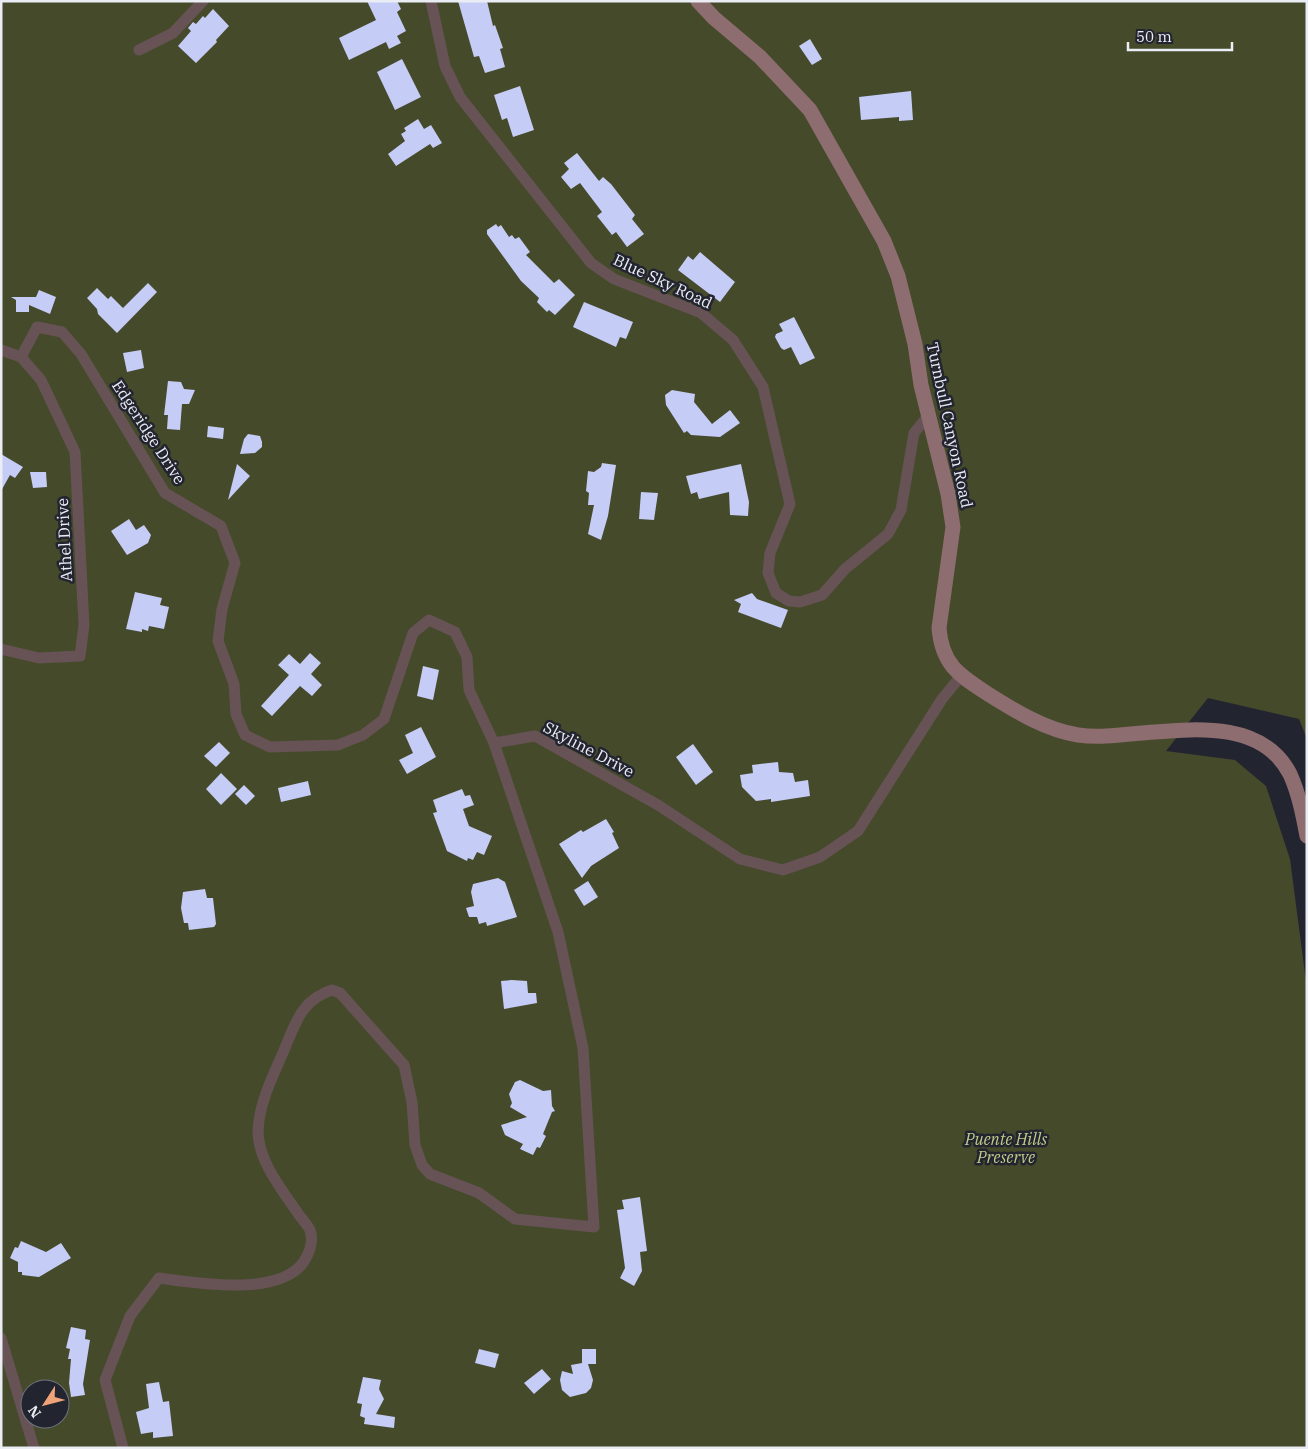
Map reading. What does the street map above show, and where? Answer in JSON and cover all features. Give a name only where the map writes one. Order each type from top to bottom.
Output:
[{"type":"street","points":[[139,50],[173,33],[203,1]]},
{"type":"street","name":"Blue Sky Road","points":[[431,1],[445,66],[460,97],[591,263],[614,278],[701,314],[733,340],[763,387],[790,504],[770,553],[768,573],[776,593],[789,600],[800,602],[822,595],[845,569],[888,534],[901,510],[914,432],[929,415]]},
{"type":"street","name":"Turnbull Canyon Road","points":[[698,1],[714,18],[760,58],[810,110],[884,241],[898,276],[915,344],[921,385],[948,494],[952,527],[940,609],[940,643],[951,666],[961,676],[1026,716],[1060,730],[1077,734],[1102,736],[1174,730],[1213,730],[1237,734],[1260,742],[1276,756],[1289,773],[1298,797],[1307,836]]},
{"type":"street","name":"Edgeridge Drive","points":[[20,356],[37,327],[62,332],[81,354],[165,493],[221,526],[235,563],[222,608],[218,641],[234,684],[236,714],[245,735],[270,747],[338,744],[363,735],[384,719],[413,634],[430,620],[455,632],[467,657],[469,690],[494,743]]},
{"type":"street","points":[[1,350],[20,356]]},
{"type":"street","name":"Athel Drive","points":[[1,649],[40,658],[80,656],[84,626],[75,452],[41,380],[20,356]]},
{"type":"street","name":"Skyline Drive","points":[[494,743],[534,736],[658,805],[740,859],[783,870],[820,857],[858,831],[942,699],[961,676]]},
{"type":"street","points":[[123,1448],[105,1380],[130,1316],[159,1278],[221,1286],[274,1281],[304,1264],[311,1246],[310,1230],[278,1185],[266,1164],[258,1131],[266,1093],[298,1015],[317,994],[332,990],[340,993],[404,1065],[412,1102],[415,1145],[422,1165],[430,1174],[478,1193],[515,1219],[594,1226],[583,1048],[558,932],[494,743]]},
{"type":"street","points":[[1,1338],[34,1448]]},
{"type":"green space","name":"Puente Hills Preserve","points":[[1,1],[1307,1],[1307,739],[1299,719],[1208,698],[1166,751],[1235,760],[1266,786],[1290,859],[1307,989],[1307,1448],[1,1448]]},
{"type":"building","points":[[367,1],[397,1],[401,9],[397,12],[406,31],[397,36],[401,43],[389,49],[386,42],[349,60],[339,38],[376,20]]},
{"type":"building","points":[[458,1],[487,1],[493,26],[495,25],[503,48],[500,49],[505,67],[485,73],[479,56],[474,57]]},
{"type":"building","points":[[213,9],[229,26],[216,40],[217,42],[196,63],[178,46],[191,31],[188,28],[193,22],[196,24]]},
{"type":"building","points":[[810,39],[822,59],[812,65],[799,46]]},
{"type":"building","points":[[402,59],[421,97],[395,110],[377,72]]},
{"type":"building","points":[[520,86],[534,130],[513,137],[507,118],[502,120],[494,95]]},
{"type":"building","points":[[911,91],[913,120],[899,121],[899,117],[861,120],[859,97]]},
{"type":"building","points":[[418,119],[424,129],[431,125],[442,143],[433,148],[430,144],[396,166],[388,154],[405,141],[401,134],[406,131],[404,128]]},
{"type":"building","points":[[577,153],[599,181],[603,177],[611,184],[635,215],[632,219],[644,234],[627,247],[616,232],[612,235],[597,216],[602,212],[580,183],[571,189],[561,177],[569,169],[564,163]]},
{"type":"building","points":[[496,224],[498,227],[501,225],[509,237],[512,235],[515,239],[519,237],[530,252],[526,255],[554,283],[559,279],[575,295],[555,315],[549,310],[547,312],[537,302],[539,298],[521,281],[487,234],[487,230]]},
{"type":"building","points":[[700,252],[735,282],[720,302],[678,270],[688,256],[693,260]]},
{"type":"building","points":[[148,283],[157,292],[117,333],[98,314],[97,309],[87,298],[97,288],[108,299],[111,296],[123,308]]},
{"type":"building","points":[[39,290],[56,297],[50,314],[29,305],[29,312],[16,312],[16,300],[11,297],[36,297]]},
{"type":"building","points":[[584,302],[633,322],[626,339],[620,337],[616,347],[573,327]]},
{"type":"building","points":[[794,317],[815,358],[800,365],[791,347],[784,350],[775,337],[776,334],[783,331],[779,324]]},
{"type":"building","points":[[141,350],[144,368],[127,372],[123,353]]},
{"type":"building","points":[[168,381],[181,382],[184,389],[195,390],[189,404],[182,404],[180,430],[167,429],[168,415],[164,415]]},
{"type":"building","points":[[672,390],[695,394],[694,402],[712,424],[730,410],[740,423],[720,437],[691,435],[687,431],[684,433],[666,405],[665,395]]},
{"type":"building","points":[[208,426],[224,428],[223,439],[207,437]]},
{"type":"building","points":[[248,434],[260,436],[262,447],[255,453],[240,454],[244,439]]},
{"type":"building","points":[[1,454],[23,467],[15,478],[10,475],[1,491]]},
{"type":"building","points":[[602,463],[616,465],[608,516],[601,540],[588,534],[594,505],[588,505],[589,493],[586,491],[588,471],[594,472],[601,467]]},
{"type":"building","points":[[237,464],[250,476],[228,500]]},
{"type":"building","points":[[741,464],[749,502],[748,516],[730,515],[729,492],[699,499],[697,492],[691,494],[686,476]]},
{"type":"building","points":[[30,472],[46,472],[47,487],[33,488]]},
{"type":"building","points":[[641,492],[658,493],[654,520],[639,519]]},
{"type":"building","points":[[129,519],[136,530],[144,525],[151,535],[148,543],[127,555],[111,531]]},
{"type":"building","points":[[135,592],[162,598],[160,605],[169,607],[164,629],[149,626],[148,631],[142,629],[142,632],[126,629]]},
{"type":"building","points":[[752,593],[757,599],[788,610],[781,628],[738,612],[741,604],[734,600]]},
{"type":"building","points":[[310,653],[321,663],[311,674],[322,685],[312,696],[300,686],[272,716],[261,706],[289,675],[278,665],[289,654],[300,664]]},
{"type":"building","points":[[423,666],[439,670],[433,700],[417,696]]},
{"type":"building","points":[[421,727],[436,757],[407,774],[399,760],[413,753],[405,735]]},
{"type":"building","points":[[219,742],[230,753],[216,767],[204,756]]},
{"type":"building","points":[[693,744],[713,772],[696,785],[676,757]]},
{"type":"building","points":[[778,762],[779,772],[793,773],[795,782],[808,780],[810,796],[771,802],[771,799],[756,801],[742,787],[740,775],[753,773],[752,765]]},
{"type":"building","points":[[221,773],[237,789],[221,805],[206,789]]},
{"type":"building","points":[[308,781],[311,795],[281,802],[278,788]]},
{"type":"building","points":[[244,785],[255,796],[246,805],[235,794]]},
{"type":"building","points":[[462,789],[465,796],[470,795],[474,805],[463,809],[469,826],[492,836],[484,855],[477,852],[473,860],[468,858],[467,861],[447,851],[433,813],[437,812],[433,800]]},
{"type":"building","points":[[606,819],[614,832],[612,833],[619,848],[591,866],[582,878],[559,844],[581,830],[583,832]]},
{"type":"building","points":[[498,878],[505,882],[517,917],[487,926],[486,922],[479,924],[477,917],[469,917],[466,908],[474,906],[471,892],[473,884]]},
{"type":"building","points":[[588,881],[598,897],[584,906],[574,890]]},
{"type":"building","points":[[205,889],[207,898],[213,898],[216,924],[214,927],[189,930],[188,923],[184,923],[181,908],[183,892]]},
{"type":"building","points":[[501,981],[527,981],[528,993],[536,993],[537,1003],[504,1009]]},
{"type":"building","points":[[520,1080],[543,1091],[551,1090],[552,1106],[555,1111],[552,1112],[543,1134],[546,1136],[540,1148],[537,1147],[533,1155],[520,1149],[523,1144],[505,1135],[501,1125],[527,1117],[510,1107],[512,1103],[509,1094],[515,1082]]},
{"type":"building","points":[[640,1197],[647,1251],[640,1252],[642,1271],[634,1286],[620,1278],[625,1268],[617,1210],[624,1209],[622,1200]]},
{"type":"building","points":[[21,1241],[46,1252],[61,1243],[71,1258],[39,1277],[22,1275],[22,1272],[18,1272],[18,1262],[10,1258],[15,1247],[18,1248]]},
{"type":"building","points":[[71,1327],[86,1330],[85,1339],[90,1340],[83,1384],[85,1395],[71,1397],[69,1379],[71,1359],[68,1359],[70,1349],[66,1348]]},
{"type":"building","points":[[479,1349],[499,1354],[495,1368],[475,1363]]},
{"type":"building","points":[[582,1349],[596,1349],[596,1364],[588,1364],[593,1380],[591,1388],[586,1393],[570,1397],[562,1390],[560,1380],[562,1371],[573,1374],[571,1365],[582,1363]]},
{"type":"building","points":[[542,1369],[551,1379],[534,1394],[524,1383]]},
{"type":"building","points":[[363,1377],[381,1380],[379,1389],[384,1399],[376,1414],[395,1417],[394,1428],[364,1424],[365,1418],[360,1416],[362,1404],[357,1403]]},
{"type":"building","points":[[159,1382],[163,1402],[169,1401],[173,1436],[153,1438],[153,1432],[141,1434],[136,1412],[149,1408],[146,1384]]}]
